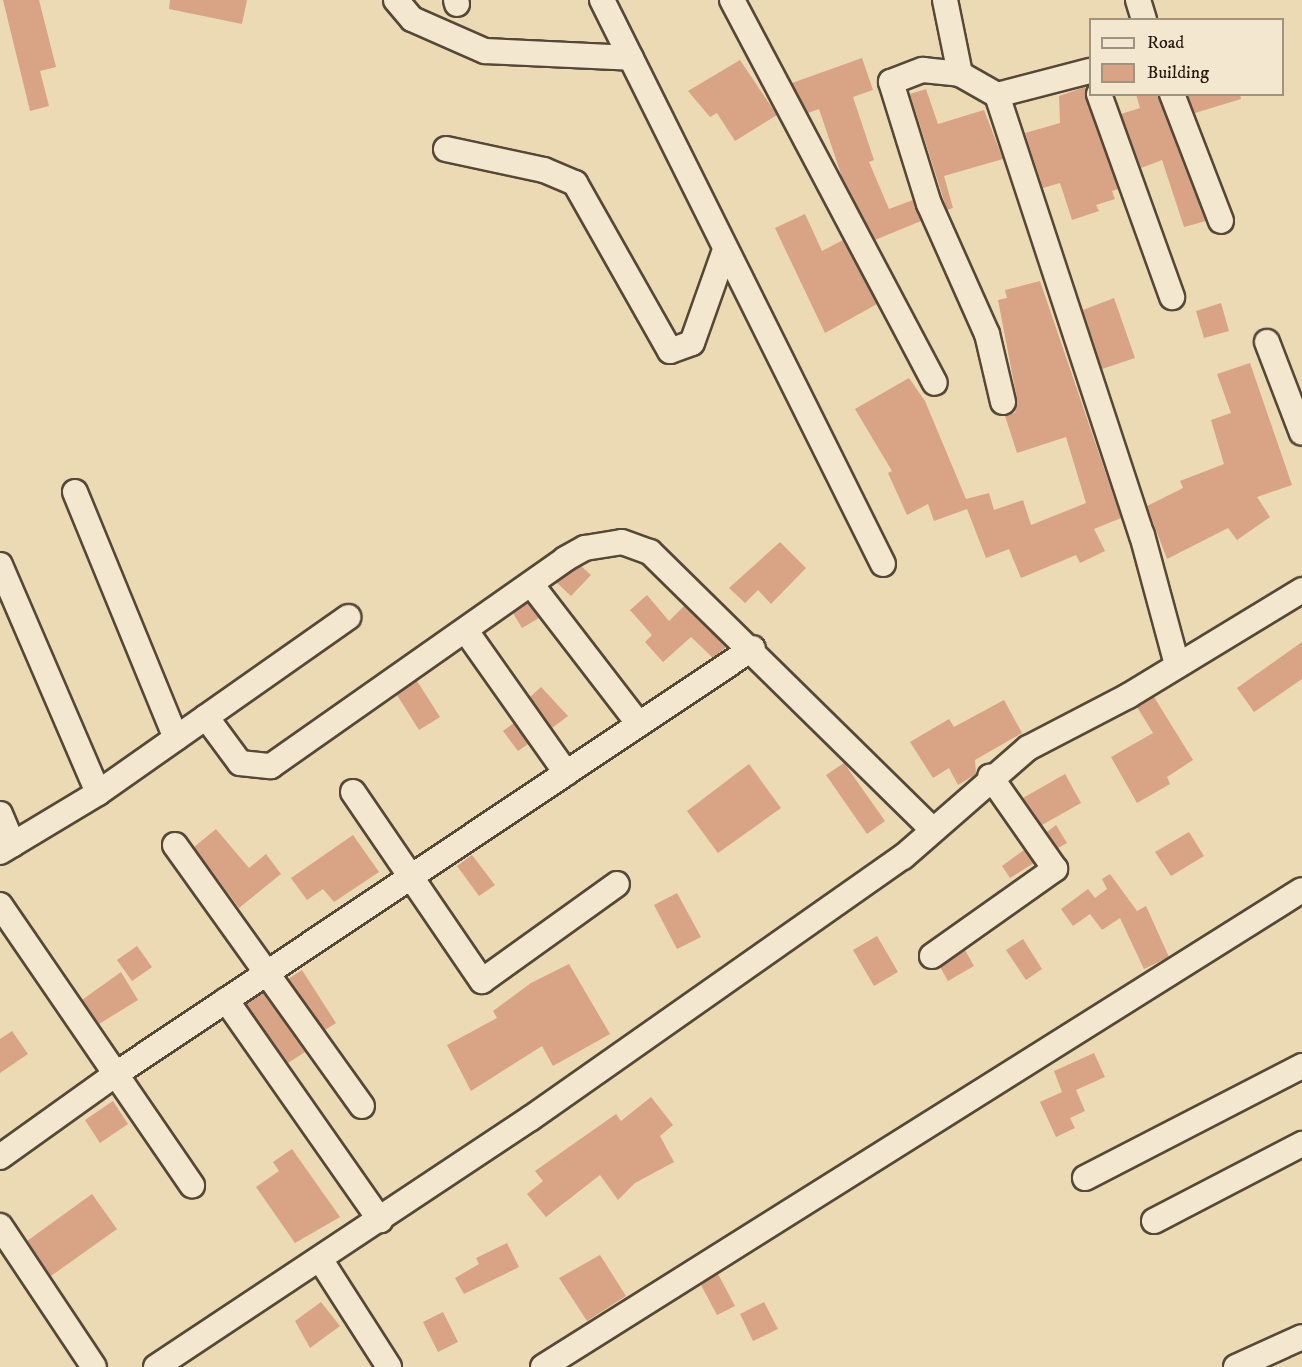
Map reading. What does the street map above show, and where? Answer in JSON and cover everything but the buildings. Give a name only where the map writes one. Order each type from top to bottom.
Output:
[{"type":"street","points":[[396,0],[412,19],[485,51],[631,58]]},
{"type":"street","points":[[602,0],[883,564]]},
{"type":"street","points":[[732,0],[935,383]]},
{"type":"street","points":[[945,0],[960,74]]},
{"type":"street","points":[[1138,0],[1143,18]]},
{"type":"street","points":[[1003,402],[987,334],[929,204],[891,82],[923,70],[960,74],[997,95],[1142,535],[1177,665]]},
{"type":"street","points":[[997,95],[1089,71]]},
{"type":"street","points":[[1100,96],[1172,297]]},
{"type":"street","points":[[1173,96],[1221,221]]},
{"type":"street","points":[[446,149],[544,170],[575,183],[670,351],[692,343],[725,250]]},
{"type":"street","points":[[1267,342],[1302,433]]},
{"type":"street","points":[[75,492],[176,738]]},
{"type":"street","points":[[206,717],[240,763],[271,766],[585,548],[622,542],[638,545],[753,648],[933,829]]},
{"type":"street","points":[[0,565],[98,793]]},
{"type":"street","points":[[531,584],[639,724]]},
{"type":"street","points":[[156,1367],[380,1220],[893,863],[990,777],[1028,748],[1177,665],[1302,590]]},
{"type":"street","points":[[0,814],[6,848],[98,793],[348,617]]},
{"type":"street","points":[[466,631],[566,773]]},
{"type":"street","points":[[0,1157],[116,1074],[753,648]]},
{"type":"street","points":[[932,956],[1055,869],[990,777]]},
{"type":"street","points":[[353,792],[409,878],[482,981],[617,884]]},
{"type":"street","points":[[175,845],[362,1106]]},
{"type":"street","points":[[543,1367],[1302,890]]},
{"type":"street","points":[[0,905],[192,1185]]},
{"type":"street","points":[[226,1000],[380,1220]]},
{"type":"street","points":[[1085,1178],[1302,1066]]},
{"type":"street","points":[[1154,1221],[1302,1144]]},
{"type":"street","points":[[0,1226],[94,1367]]},
{"type":"street","points":[[320,1259],[389,1367]]},
{"type":"street","points":[[1236,1367],[1302,1337]]}]
